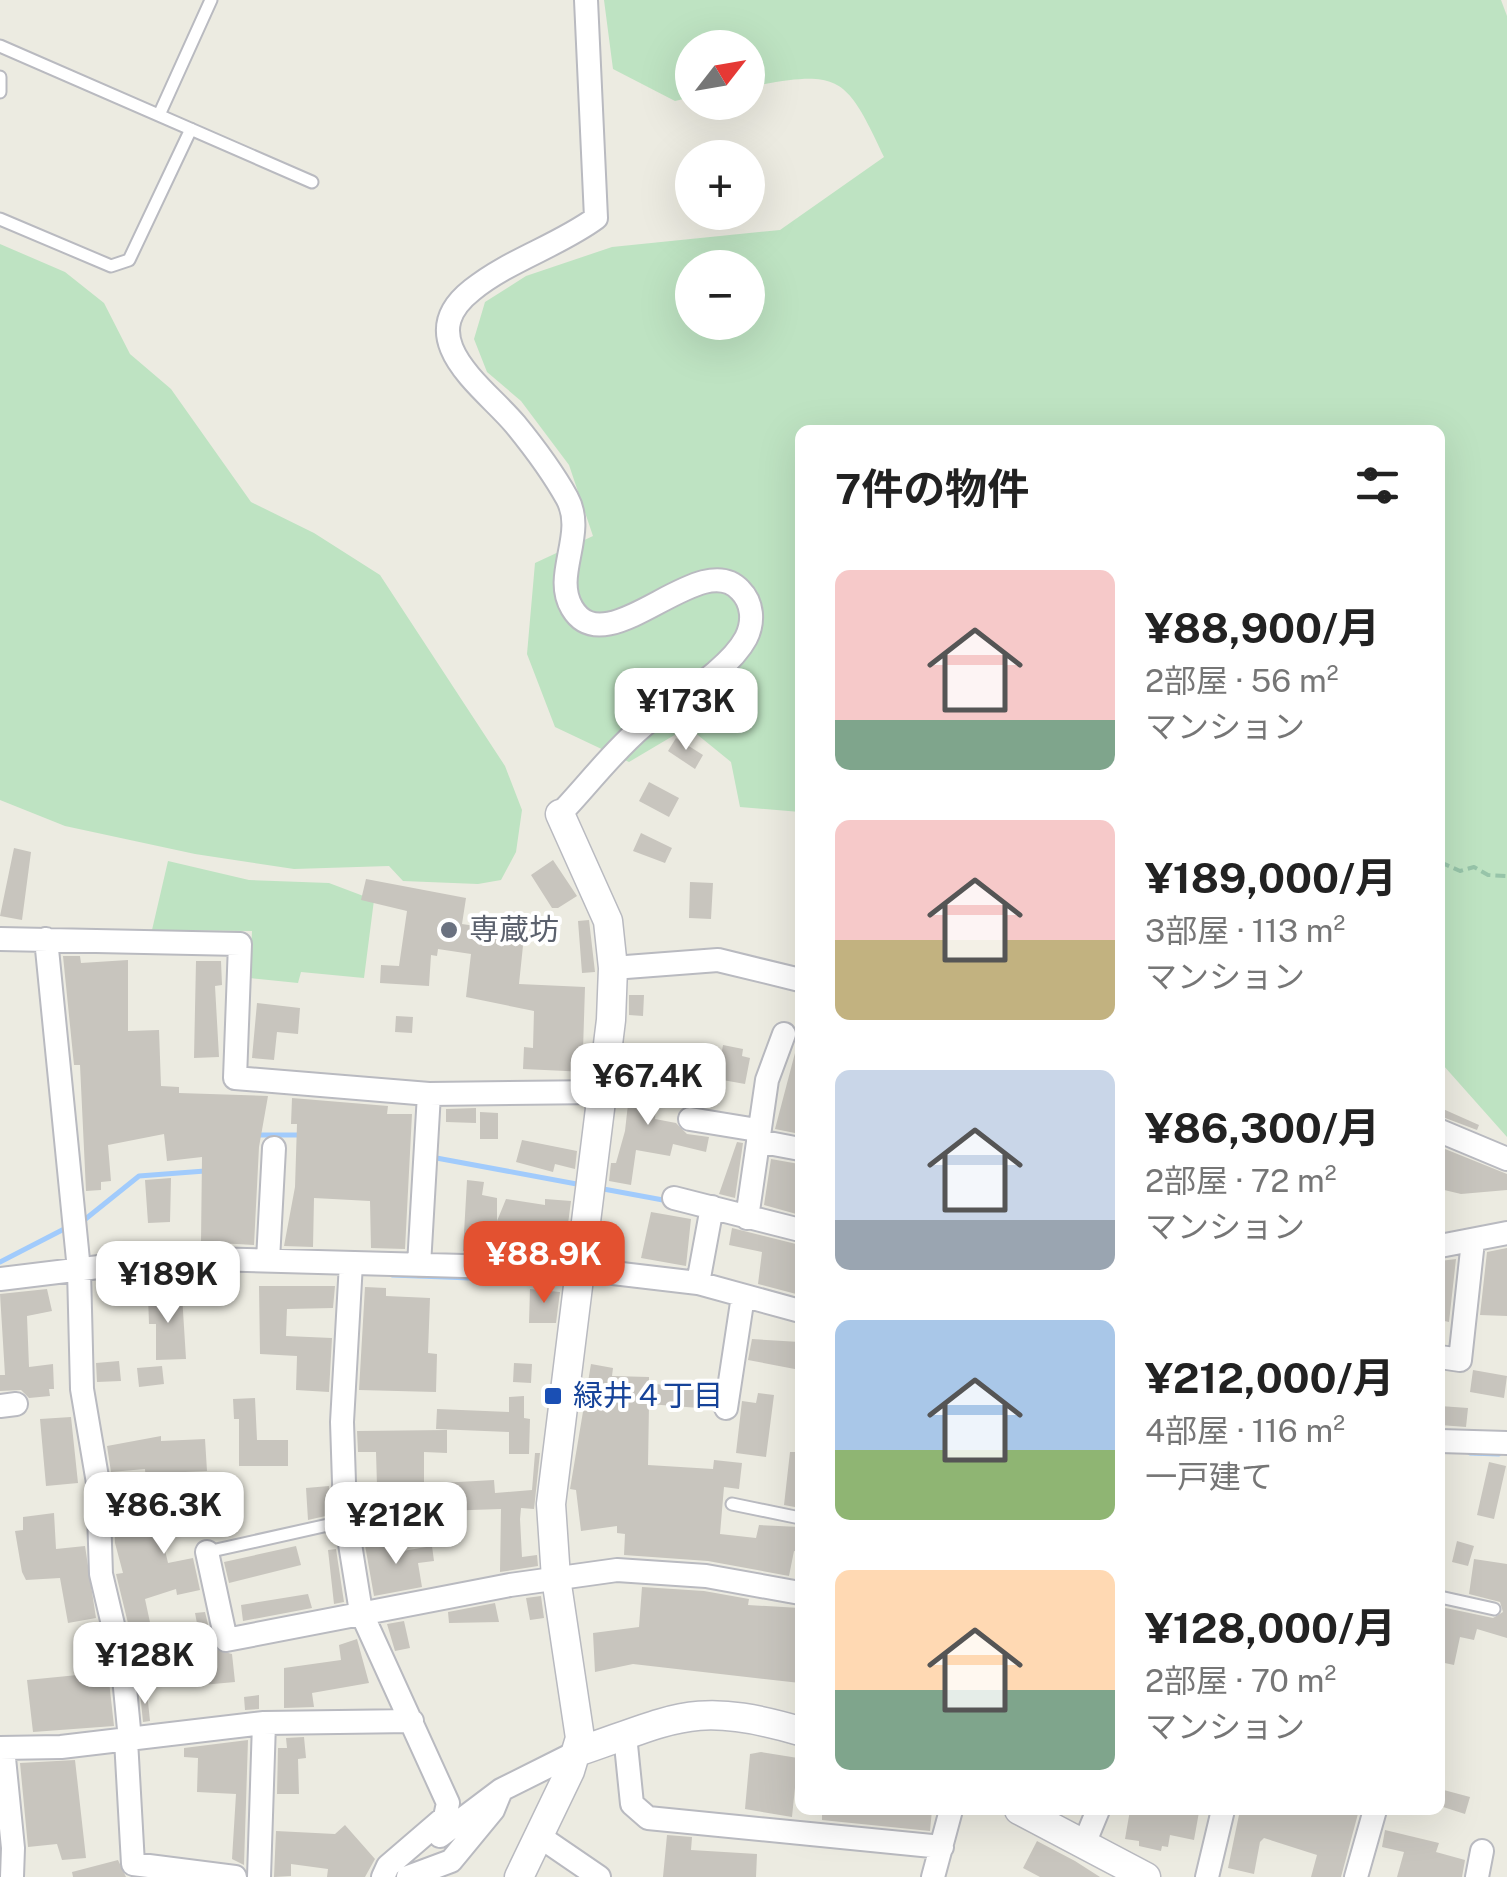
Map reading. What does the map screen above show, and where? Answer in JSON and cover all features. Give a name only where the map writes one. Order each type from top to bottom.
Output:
[{"type":"street","points":[[519,1877],[578,1752],[580,1738],[556,1578],[551,1504],[603,1092],[613,968],[608,922],[560,814],[640,728],[708,677],[745,640],[752,617],[746,595],[732,581],[714,577],[612,624],[587,622],[572,610],[565,588],[574,543],[569,501],[515,424],[454,357],[450,328],[455,304],[475,287],[596,218],[586,0]]},
{"type":"street","points":[[0,939],[240,944],[235,1078],[429,1094],[603,1092]]},
{"type":"street","points":[[46,940],[78,1270],[79,1356],[98,1483],[101,1574],[122,1667],[133,1864],[235,1877]]},
{"type":"street","points":[[613,968],[718,960],[795,979]]},
{"type":"street","points":[[747,1218],[767,1080],[784,1034]]},
{"type":"street","points":[[419,1264],[429,1094]]},
{"type":"street","points":[[690,1119],[795,1147]]},
{"type":"street","points":[[1445,1133],[1507,1159]]},
{"type":"street","points":[[268,1260],[274,1148]]},
{"type":"street","points":[[674,1198],[795,1229]]},
{"type":"street","points":[[698,1283],[712,1207]]},
{"type":"street","points":[[1445,1245],[1507,1234]]},
{"type":"street","points":[[1445,1358],[1460,1360],[1473,1241]]},
{"type":"street","points":[[0,1279],[173,1258],[579,1269],[698,1283],[795,1310]]},
{"type":"street","points":[[351,1263],[342,1422],[346,1520],[362,1612],[448,1804],[445,1817],[388,1866],[384,1877]]},
{"type":"street","points":[[726,1408],[743,1296]]},
{"type":"street","points":[[1445,1441],[1507,1442]]},
{"type":"street","points":[[206,1552],[226,1640],[362,1612],[616,1570],[706,1576],[795,1591]]},
{"type":"street","points":[[384,1877],[501,1790],[578,1752],[625,1735],[683,1715],[708,1713],[795,1730]]},
{"type":"street","points":[[12,1877],[14,1848],[2,1748],[128,1740],[264,1723],[412,1721]]},
{"type":"street","points":[[259,1877],[264,1723]]},
{"type":"street","points":[[625,1735],[632,1804],[648,1818],[942,1847]]},
{"type":"street","points":[[408,1877],[455,1869],[494,1810],[501,1790]]},
{"type":"street","points":[[933,1877],[950,1815]]},
{"type":"street","points":[[1029,1815],[1146,1877]]},
{"type":"street","points":[[1084,1844],[1096,1815]]},
{"type":"street","points":[[1207,1877],[1222,1815]]},
{"type":"street","points":[[1356,1877],[1374,1815]]},
{"type":"street","points":[[539,1836],[600,1877]]},
{"type":"street","points":[[1477,1877],[1482,1852]]},
{"type":"lane","points":[[159,115],[211,0]]},
{"type":"lane","points":[[0,46],[312,182]]},
{"type":"lane","points":[[0,77],[0,92]]},
{"type":"lane","points":[[0,219],[112,266],[130,260],[191,130]]},
{"type":"lane","points":[[732,1504],[795,1517]]},
{"type":"lane","points":[[206,1552],[346,1520]]},
{"type":"lane","points":[[1445,1598],[1494,1609]]},
{"type":"path","points":[[1445,864],[1460,871],[1474,867],[1488,875],[1507,876]]},
{"type":"green space","points":[[604,0],[1501,0],[1507,16],[1507,1137],[1445,1067],[1445,425],[795,425],[795,812],[740,807],[731,762],[688,727],[629,762],[555,727],[527,654],[535,563],[593,536],[569,465],[521,401],[487,372],[474,339],[485,302],[526,276],[612,247],[780,230],[884,157],[859,108],[836,84],[802,79],[765,84],[765,30],[675,30],[675,101],[613,69]]},
{"type":"green space","points":[[0,244],[65,272],[104,303],[130,354],[171,389],[251,502],[314,533],[380,575],[505,766],[522,810],[516,852],[501,880],[478,884],[403,881],[389,866],[294,869],[195,854],[65,826],[0,800]]},
{"type":"green space","points":[[168,861],[249,880],[329,883],[374,900],[364,978],[301,972],[298,983],[250,978],[252,931],[152,930]]},
{"type":"building","points":[[676,738],[703,755],[695,769],[668,751]]},
{"type":"building","points":[[649,782],[679,798],[669,817],[639,801]]},
{"type":"building","points":[[641,833],[672,848],[665,863],[633,851]]},
{"type":"building","points":[[14,848],[31,852],[22,920],[0,916]]},
{"type":"building","points":[[553,860],[577,896],[558,908],[552,908],[531,875]]},
{"type":"building","points":[[366,879],[466,898],[462,924],[502,930],[504,914],[526,917],[519,984],[585,987],[583,1050],[590,1051],[587,1072],[523,1069],[524,1047],[533,1048],[534,1011],[466,997],[471,954],[438,949],[437,956],[431,955],[429,986],[380,983],[381,965],[399,966],[407,911],[361,900]]},
{"type":"building","points":[[690,882],[713,883],[711,919],[689,918]]},
{"type":"building","points":[[589,920],[595,972],[582,973],[578,921]]},
{"type":"building","points":[[63,956],[80,956],[81,963],[128,960],[128,1031],[159,1030],[161,1086],[179,1087],[179,1093],[268,1096],[259,1147],[254,1245],[201,1242],[202,1157],[167,1161],[164,1134],[108,1145],[111,1181],[101,1182],[101,1190],[86,1191],[80,1065],[74,1065]]},
{"type":"building","points":[[196,961],[221,961],[222,985],[215,986],[219,1057],[194,1058]]},
{"type":"building","points":[[629,995],[644,995],[643,1016],[629,1015]]},
{"type":"building","points":[[257,1003],[300,1008],[298,1034],[277,1032],[274,1060],[252,1058]]},
{"type":"building","points":[[396,1016],[413,1017],[412,1033],[395,1032]]},
{"type":"building","points":[[723,1045],[743,1049],[742,1056],[750,1058],[745,1084],[717,1079]]},
{"type":"building","points":[[795,1053],[795,1133],[775,1129]]},
{"type":"building","points":[[667,1062],[714,1066],[707,1107],[685,1105],[688,1086],[664,1082]]},
{"type":"building","points":[[632,1068],[659,1071],[655,1119],[676,1123],[687,1134],[709,1137],[706,1152],[673,1144],[670,1156],[636,1150],[631,1185],[609,1181],[611,1163],[616,1163],[625,1131]]},
{"type":"building","points":[[292,1098],[388,1106],[387,1114],[412,1114],[405,1249],[371,1248],[370,1201],[314,1198],[313,1247],[284,1246],[295,1187],[297,1124],[291,1124]]},
{"type":"building","points":[[476,1108],[476,1123],[446,1122],[446,1109]]},
{"type":"building","points":[[1445,1110],[1479,1125],[1477,1130],[1445,1118]]},
{"type":"building","points":[[480,1112],[498,1113],[498,1139],[480,1139]]},
{"type":"building","points":[[522,1140],[577,1151],[575,1169],[555,1164],[553,1172],[516,1162]]},
{"type":"building","points":[[737,1142],[743,1143],[735,1198],[719,1194]]},
{"type":"building","points":[[1445,1149],[1507,1174],[1507,1190],[1461,1194],[1445,1190]]},
{"type":"building","points":[[771,1159],[795,1163],[795,1214],[764,1205]]},
{"type":"building","points":[[171,1178],[170,1222],[148,1223],[145,1180]]},
{"type":"building","points":[[467,1180],[484,1182],[482,1195],[497,1198],[497,1221],[506,1199],[545,1205],[545,1199],[571,1201],[568,1224],[523,1223],[522,1252],[463,1251]]},
{"type":"building","points":[[651,1212],[691,1219],[686,1266],[641,1258]]},
{"type":"building","points":[[732,1228],[795,1244],[795,1294],[758,1284],[762,1252],[729,1245]]},
{"type":"building","points":[[601,1241],[618,1243],[616,1258],[599,1256]]},
{"type":"building","points":[[1507,1248],[1507,1316],[1480,1315],[1487,1252]]},
{"type":"building","points":[[1456,1259],[1449,1322],[1445,1321],[1445,1260]]},
{"type":"building","points":[[259,1286],[335,1286],[333,1308],[287,1309],[286,1336],[332,1338],[329,1392],[296,1390],[297,1356],[260,1354]]},
{"type":"building","points":[[365,1287],[386,1288],[386,1296],[430,1298],[428,1353],[437,1354],[436,1392],[359,1390]]},
{"type":"building","points":[[47,1289],[52,1311],[27,1316],[29,1367],[53,1364],[54,1389],[49,1389],[50,1396],[29,1398],[21,1390],[0,1391],[0,1375],[5,1375],[0,1294]]},
{"type":"building","points":[[530,1289],[560,1292],[556,1323],[529,1323]]},
{"type":"building","points":[[182,1295],[186,1359],[156,1360],[156,1324],[149,1324],[148,1296]]},
{"type":"building","points":[[752,1339],[795,1342],[795,1369],[748,1360]]},
{"type":"building","points":[[119,1361],[121,1381],[97,1382],[96,1363]]},
{"type":"building","points":[[514,1363],[532,1364],[531,1383],[513,1382]]},
{"type":"building","points":[[591,1364],[613,1368],[612,1376],[649,1377],[649,1383],[713,1392],[711,1409],[649,1404],[648,1465],[713,1469],[714,1460],[742,1463],[739,1489],[724,1487],[720,1534],[756,1538],[759,1525],[795,1527],[789,1576],[708,1561],[624,1555],[625,1534],[617,1533],[617,1526],[581,1531],[576,1490],[570,1489]]},
{"type":"building","points":[[162,1366],[164,1384],[139,1387],[137,1368]]},
{"type":"building","points":[[1473,1370],[1507,1376],[1504,1398],[1470,1392]]},
{"type":"building","points":[[758,1393],[774,1395],[766,1457],[736,1453],[742,1401],[756,1403]]},
{"type":"building","points":[[524,1396],[524,1418],[530,1419],[529,1454],[509,1454],[509,1432],[436,1429],[437,1409],[509,1412],[509,1397]]},
{"type":"building","points":[[255,1398],[257,1440],[288,1440],[288,1466],[239,1466],[239,1419],[234,1419],[233,1399]]},
{"type":"building","points":[[1445,1406],[1468,1408],[1466,1427],[1445,1425]]},
{"type":"building","points":[[71,1417],[78,1483],[46,1486],[40,1419]]},
{"type":"building","points":[[447,1430],[447,1453],[424,1452],[424,1484],[398,1484],[399,1520],[378,1520],[376,1452],[358,1452],[357,1431]]},
{"type":"building","points":[[161,1436],[161,1441],[205,1439],[207,1471],[164,1473],[166,1504],[198,1503],[197,1497],[224,1495],[227,1529],[209,1530],[208,1516],[175,1519],[176,1532],[161,1533],[168,1563],[193,1558],[200,1590],[177,1595],[176,1589],[145,1599],[158,1660],[202,1649],[195,1613],[205,1612],[214,1649],[232,1654],[235,1682],[202,1685],[202,1677],[147,1689],[136,1656],[116,1574],[123,1573],[115,1543],[114,1508],[147,1499],[145,1469],[111,1472],[107,1446]]},
{"type":"building","points":[[790,1452],[795,1452],[795,1507],[784,1505]]},
{"type":"building","points":[[535,1453],[540,1453],[534,1509],[521,1508],[520,1519],[522,1557],[537,1555],[538,1566],[500,1572],[501,1509],[441,1511],[440,1483],[494,1480],[495,1493],[532,1490]]},
{"type":"building","points":[[1489,1462],[1506,1466],[1494,1519],[1477,1515]]},
{"type":"building","points":[[329,1486],[330,1515],[308,1520],[306,1488]]},
{"type":"building","points":[[54,1513],[56,1549],[85,1546],[96,1618],[68,1623],[60,1578],[26,1580],[22,1572],[15,1531],[23,1530],[23,1517]]},
{"type":"building","points":[[401,1541],[403,1551],[432,1546],[434,1561],[418,1563],[422,1587],[374,1596],[365,1545]]},
{"type":"building","points":[[1457,1541],[1474,1546],[1468,1566],[1452,1562]]},
{"type":"building","points":[[296,1546],[301,1565],[229,1583],[224,1562]]},
{"type":"building","points":[[336,1549],[344,1602],[334,1604],[328,1550]]},
{"type":"building","points":[[1474,1559],[1507,1564],[1507,1638],[1477,1629],[1474,1640],[1460,1637],[1454,1665],[1445,1663],[1445,1608],[1493,1618],[1503,1612],[1500,1602],[1469,1594]]},
{"type":"building","points":[[642,1587],[704,1591],[749,1599],[748,1605],[795,1608],[795,1682],[633,1664],[595,1672],[593,1633],[639,1627]]},
{"type":"building","points":[[308,1594],[312,1608],[243,1621],[241,1605]]},
{"type":"building","points":[[541,1596],[544,1618],[530,1620],[526,1598]]},
{"type":"building","points":[[495,1603],[499,1622],[449,1623],[448,1612]]},
{"type":"building","points":[[404,1621],[410,1648],[395,1651],[387,1624]]},
{"type":"building","points":[[357,1639],[369,1683],[312,1693],[314,1707],[284,1708],[284,1668],[341,1660],[339,1645]]},
{"type":"building","points":[[108,1672],[114,1726],[33,1732],[27,1680]]},
{"type":"building","points":[[140,1692],[147,1692],[150,1721],[143,1722]]},
{"type":"building","points":[[259,1695],[259,1709],[245,1710],[244,1697]]},
{"type":"building","points":[[304,1737],[306,1758],[298,1759],[299,1794],[277,1794],[278,1748],[287,1748],[286,1738]]},
{"type":"building","points":[[248,1740],[244,1865],[232,1859],[236,1794],[197,1792],[198,1758],[184,1757],[184,1748]]},
{"type":"building","points":[[750,1754],[795,1758],[792,1817],[745,1809]]},
{"type":"building","points":[[75,1760],[86,1858],[62,1860],[57,1844],[28,1847],[20,1763]]},
{"type":"building","points":[[1445,1790],[1470,1797],[1465,1814],[1445,1808]]},
{"type":"building","points":[[822,1815],[932,1815],[930,1831],[822,1820]]},
{"type":"building","points":[[1129,1815],[1198,1815],[1194,1840],[1170,1835],[1168,1847],[1162,1846],[1161,1851],[1125,1839]]},
{"type":"building","points":[[1239,1815],[1358,1815],[1341,1877],[1311,1877],[1317,1855],[1264,1838],[1254,1874],[1228,1868]]},
{"type":"building","points":[[345,1825],[375,1859],[365,1877],[327,1877],[328,1869],[291,1864],[291,1876],[274,1877],[276,1831],[335,1834]]},
{"type":"building","points":[[1385,1830],[1439,1843],[1436,1852],[1465,1860],[1462,1877],[1397,1877],[1404,1852],[1382,1847]]},
{"type":"building","points":[[667,1835],[692,1837],[691,1850],[757,1854],[756,1877],[663,1877]]},
{"type":"building","points":[[1037,1841],[1100,1877],[1040,1877],[1023,1868]]},
{"type":"building","points":[[118,1860],[126,1877],[73,1877],[72,1872]]},
{"type":"waterway","points":[[258,1135],[302,1135]]},
{"type":"waterway","points":[[431,1157],[582,1185]]},
{"type":"waterway","points":[[83,1221],[139,1176],[205,1171]]},
{"type":"waterway","points":[[598,1188],[663,1200]]},
{"type":"waterway","points":[[0,1262],[68,1227]]},
{"type":"waterway","points":[[392,1275],[571,1282]]},
{"type":"waterway","points":[[1470,1453],[1499,1454]]},
{"type":"place","name":"専蔵坊","points":[[449,930]]},
{"type":"place","name":"緑井４丁目","points":[[553,1396]]}]
